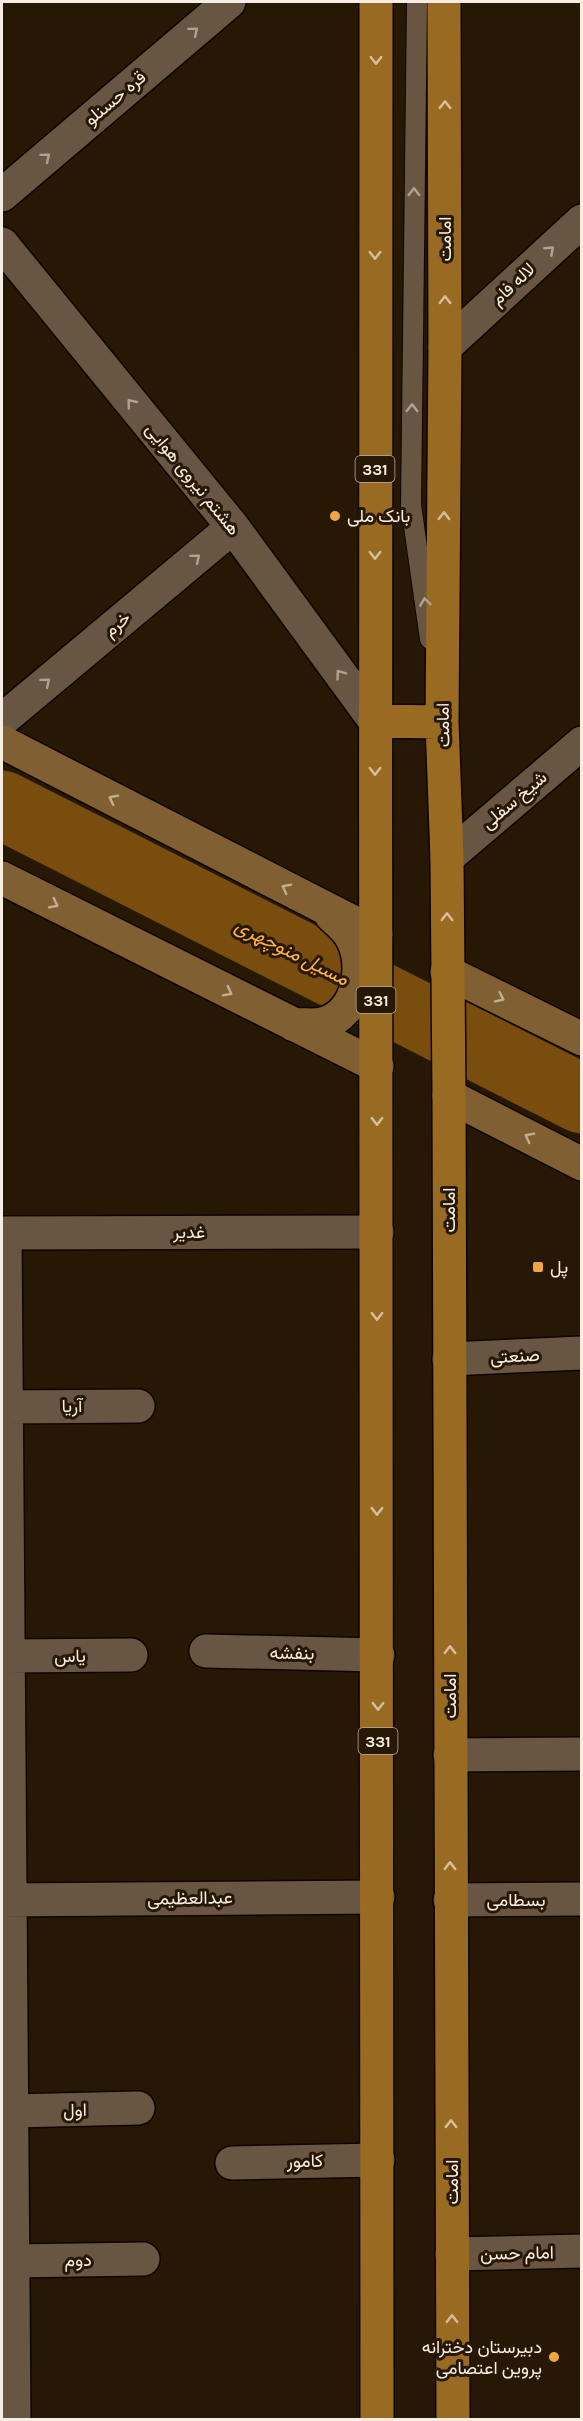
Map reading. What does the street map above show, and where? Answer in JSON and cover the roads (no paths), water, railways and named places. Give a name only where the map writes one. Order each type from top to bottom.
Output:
[{"type":"main road","name":"331","points":[[376,2],[375,721],[367,935],[377,1064],[377,2420]]},
{"type":"main road","name":"امامت","points":[[444,2],[445,347],[442,722],[447,858],[449,1095],[453,2420]]},
{"type":"main road","points":[[375,721],[442,722]]},
{"type":"main road","points":[[2,742],[323,907],[367,935],[358,953],[360,978],[351,1000],[338,1017],[322,1024],[294,1024]]},
{"type":"main road","points":[[2,878],[377,1064]]},
{"type":"main road","points":[[447,974],[582,1039]]},
{"type":"main road","points":[[449,1095],[582,1164]]},
{"type":"street","name":"قره حسنلو","points":[[2,195],[229,2]]},
{"type":"street","name":"لاله فام","points":[[445,347],[582,221]]},
{"type":"street","name":"هشتم نیروی هوایی","points":[[2,244],[233,527],[375,721]]},
{"type":"street","name":"خرم","points":[[2,720],[233,527]]},
{"type":"street","name":"شیخ سفلی","points":[[447,858],[582,743]]},
{"type":"street","name":"غدیر","points":[[4,1233],[377,1232]]},
{"type":"street","points":[[4,1233],[5,1556],[8,1656],[6,1900],[12,2111],[14,2420]]},
{"type":"street","name":"صنعتی","points":[[449,1359],[582,1353]]},
{"type":"street","name":"آریا","points":[[6,1407],[138,1406]]},
{"type":"street","name":"بنفشه","points":[[206,1651],[378,1655]]},
{"type":"street","name":"یاس","points":[[8,1656],[131,1655]]},
{"type":"street","points":[[450,1755],[582,1754]]},
{"type":"street","name":"عبدالعظیمی","points":[[6,1900],[378,1897]]},
{"type":"street","name":"بسطامی","points":[[450,1900],[582,1899]]},
{"type":"street","name":"اول","points":[[12,2111],[138,2108]]},
{"type":"street","name":"کامور","points":[[232,2163],[378,2160]]},
{"type":"street","name":"امام حسن","points":[[452,2254],[582,2251]]},
{"type":"street","name":"دوم","points":[[12,2261],[143,2259]]},
{"type":"lane","points":[[417,2],[411,505],[442,722]]},
{"type":"waterway","name":"مسیل منوچهری","points":[[2,805],[582,1099]]},
{"type":"place","name":"بانک ملی","points":[[335,516]]},
{"type":"place","name":"پل","points":[[538,1267]]},
{"type":"place","name":"دبیرستان دخترانه پروین اعتصامی","points":[[554,2357]]}]
